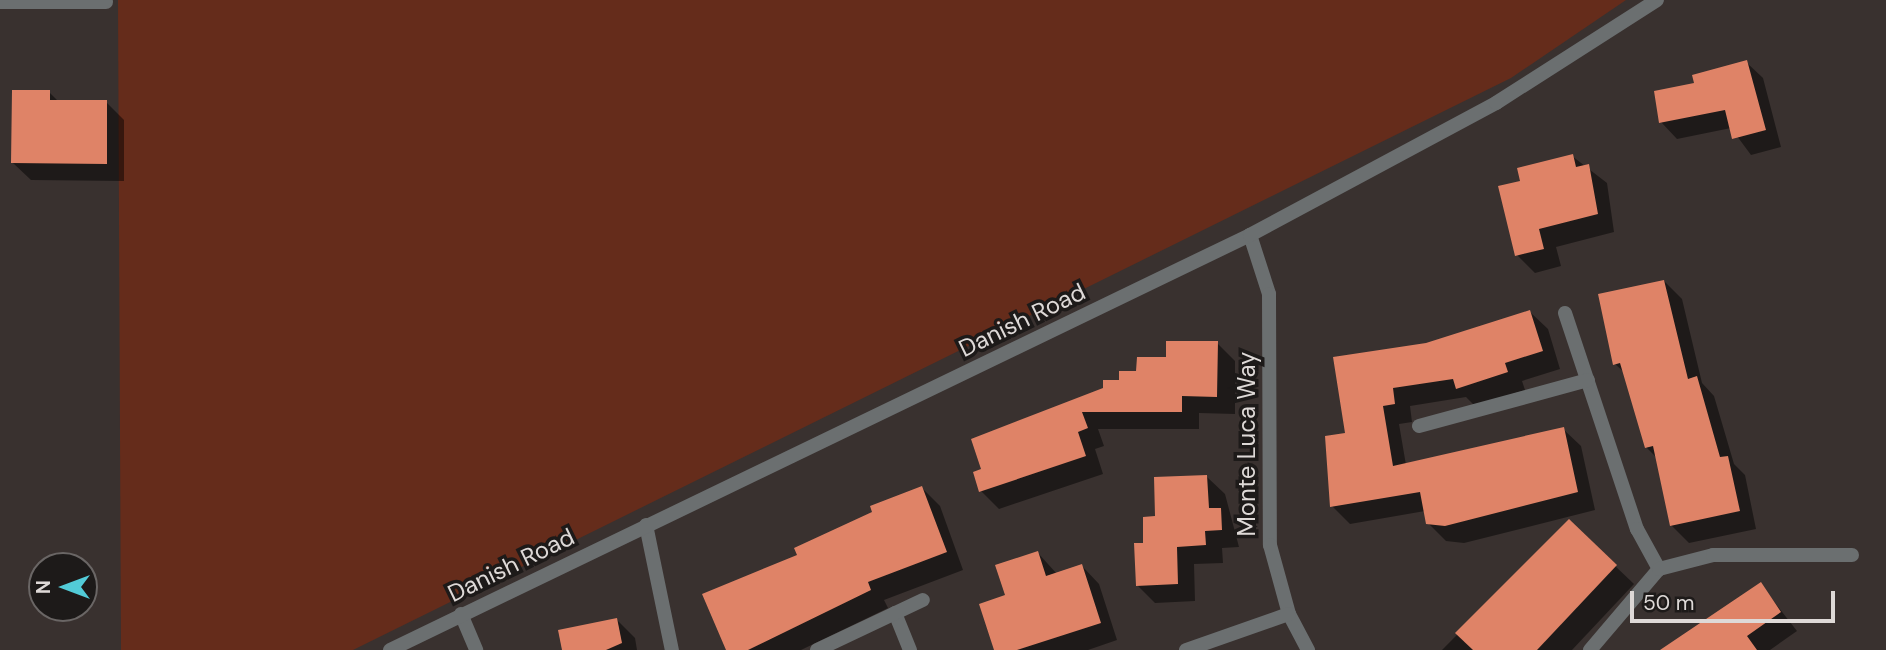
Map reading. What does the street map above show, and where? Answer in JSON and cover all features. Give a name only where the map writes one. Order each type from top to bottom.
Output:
[{"type":"street","name":"Danish Road","points":[[390,650],[1250,234],[1496,103],[1657,0]]},
{"type":"street","points":[[0,2],[106,2]]},
{"type":"street","name":"Monte Luca Way","points":[[1250,234],[1269,294],[1270,545],[1289,614],[1308,650]]},
{"type":"street","points":[[1565,313],[1637,529],[1659,569]]},
{"type":"street","points":[[1419,426],[1588,380]]},
{"type":"street","points":[[646,525],[672,650]]},
{"type":"street","points":[[1590,650],[1659,569],[1713,555],[1852,555]]},
{"type":"street","points":[[817,650],[923,600]]},
{"type":"street","points":[[895,613],[910,650]]},
{"type":"street","points":[[461,614],[476,650]]},
{"type":"street","points":[[1186,650],[1289,614]]},
{"type":"shaded area","points":[[118,0],[1626,0],[1511,78],[353,650],[121,650]]},
{"type":"building","points":[[1747,60],[1766,130],[1732,139],[1725,110],[1659,123],[1654,91],[1694,83],[1692,75]]},
{"type":"building","points":[[12,90],[50,90],[50,100],[107,100],[107,164],[11,163]]},
{"type":"building","points":[[1573,154],[1576,167],[1589,164],[1598,214],[1539,229],[1544,249],[1515,256],[1498,186],[1520,181],[1517,168]]},
{"type":"building","points":[[1664,280],[1688,379],[1697,376],[1720,457],[1728,456],[1740,511],[1670,526],[1653,446],[1645,448],[1620,363],[1613,365],[1598,294]]},
{"type":"building","points":[[1530,310],[1543,351],[1505,363],[1508,372],[1456,389],[1453,379],[1393,388],[1395,404],[1383,406],[1393,466],[1564,427],[1578,492],[1445,526],[1426,524],[1420,492],[1330,507],[1325,436],[1345,433],[1333,357],[1426,343]]},
{"type":"building","points":[[1166,341],[1218,341],[1217,397],[1182,396],[1182,412],[1082,412],[1088,428],[1078,432],[1086,456],[979,492],[973,472],[981,469],[971,439],[1103,388],[1103,380],[1119,380],[1119,371],[1136,371],[1137,357],[1166,357]]},
{"type":"building","points":[[1207,475],[1209,508],[1221,508],[1222,530],[1205,531],[1206,545],[1177,547],[1178,584],[1136,586],[1134,543],[1143,543],[1143,517],[1155,516],[1154,477]]},
{"type":"building","points":[[922,486],[947,552],[868,582],[871,590],[748,650],[726,650],[702,594],[797,555],[794,548],[872,512],[870,506]]},
{"type":"building","points":[[1569,519],[1617,565],[1537,650],[1473,650],[1455,633]]},
{"type":"building","points":[[1038,551],[1046,576],[1082,564],[1101,623],[1017,650],[994,650],[979,604],[1005,595],[995,565]]},
{"type":"building","points":[[1761,582],[1781,612],[1747,636],[1757,650],[1660,650]]},
{"type":"building","points":[[617,618],[622,643],[606,650],[562,650],[558,630]]}]
